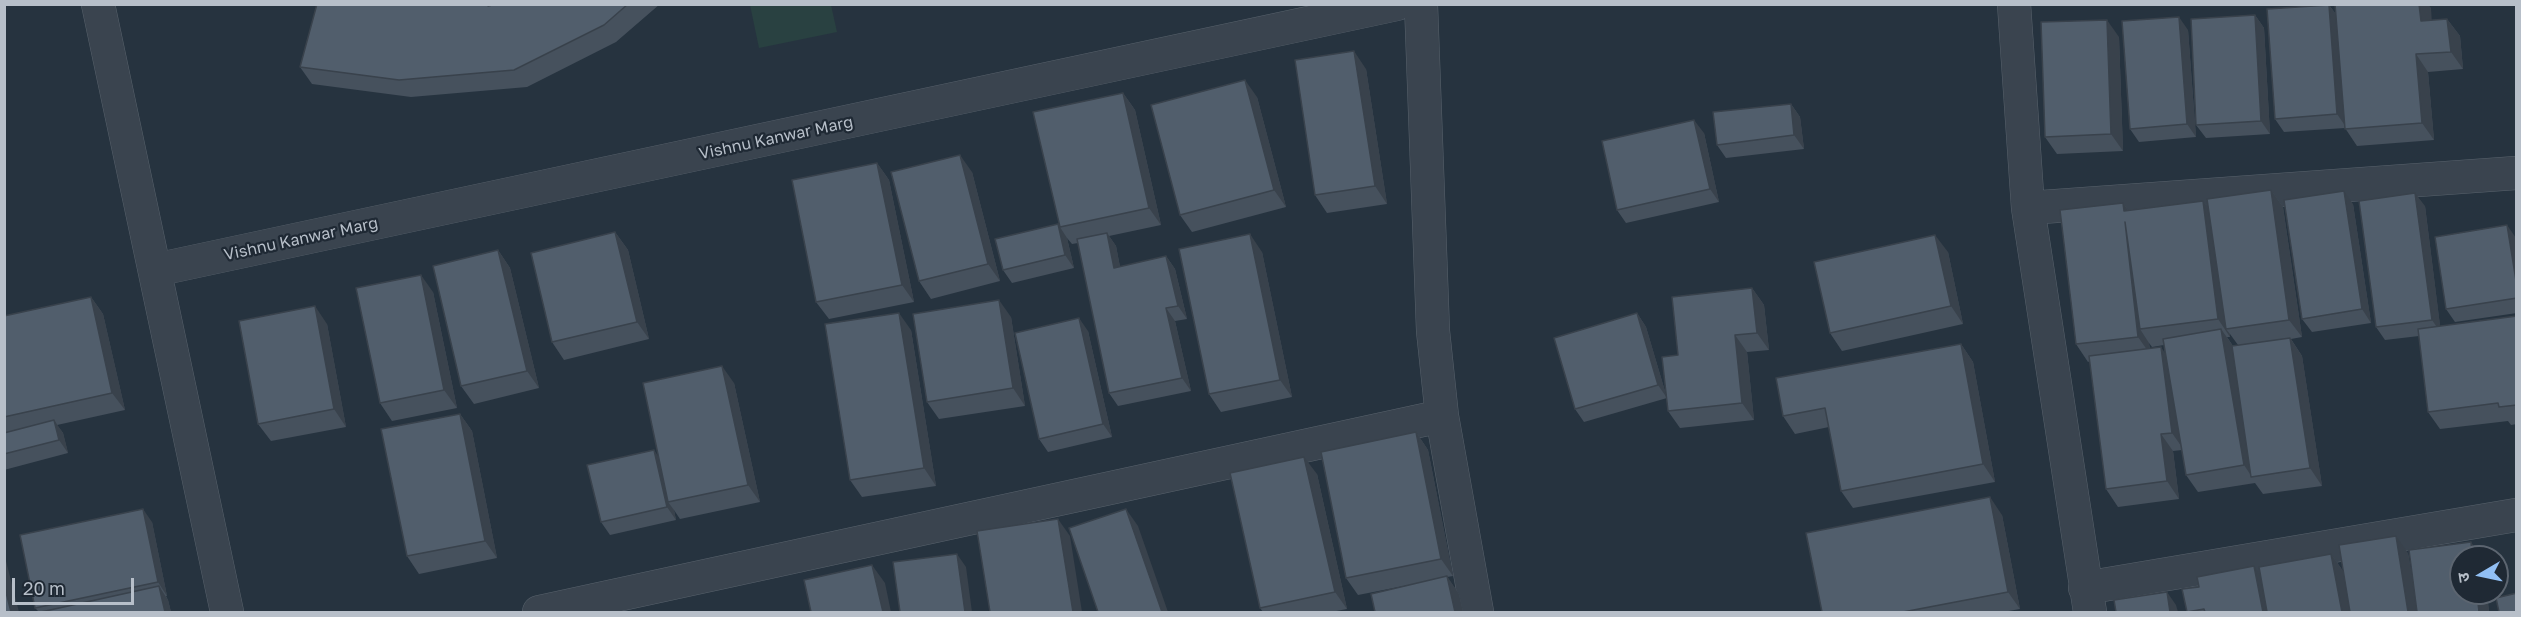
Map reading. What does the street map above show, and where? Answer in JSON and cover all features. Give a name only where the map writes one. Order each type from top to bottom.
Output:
[{"type":"street","points":[[98,4],[227,612]]},
{"type":"street","name":"Vishnu Kanwar Marg","points":[[155,270],[1397,4]]},
{"type":"street","points":[[1421,4],[1428,158],[1429,261],[1442,416],[1477,612]]},
{"type":"street","points":[[2014,4],[2028,208],[2088,600],[2517,515]]},
{"type":"street","points":[[2028,208],[2517,173]]},
{"type":"street","points":[[539,612],[1442,416]]},
{"type":"green space","points":[[750,5],[831,5],[837,32],[759,48]]},
{"type":"building","points":[[317,4],[487,4],[488,6],[497,4],[628,4],[604,25],[514,70],[399,80],[300,67]]},
{"type":"building","points":[[2335,4],[2419,4],[2421,21],[2447,19],[2451,52],[2416,54],[2422,123],[2345,129]]},
{"type":"building","points":[[2329,5],[2337,114],[2275,119],[2267,9]]},
{"type":"building","points":[[2255,15],[2261,121],[2196,125],[2191,19]]},
{"type":"building","points":[[2179,17],[2187,124],[2130,129],[2122,21]]},
{"type":"building","points":[[2107,20],[2111,134],[2045,137],[2041,22]]},
{"type":"building","points":[[1354,51],[1375,186],[1315,195],[1295,60]]},
{"type":"building","points":[[1245,80],[1274,190],[1180,215],[1151,105]]},
{"type":"building","points":[[1123,93],[1149,208],[1060,227],[1033,112]]},
{"type":"building","points":[[1791,104],[1794,135],[1717,145],[1713,112]]},
{"type":"building","points":[[1694,120],[1710,189],[1617,210],[1602,141]]},
{"type":"building","points":[[960,155],[988,264],[919,281],[891,172]]},
{"type":"building","points":[[877,163],[902,285],[816,302],[792,180]]},
{"type":"building","points":[[2271,190],[2289,320],[2226,329],[2207,199]]},
{"type":"building","points":[[2344,191],[2362,309],[2302,319],[2284,200]]},
{"type":"building","points":[[2415,193],[2432,320],[2376,327],[2359,201]]},
{"type":"building","points":[[2203,201],[2218,319],[2140,329],[2125,222],[2138,337],[2076,344],[2060,210],[2123,203],[2124,211]]},
{"type":"building","points":[[1058,224],[1065,255],[1003,270],[995,239]]},
{"type":"building","points":[[2507,225],[2517,298],[2446,309],[2435,237]]},
{"type":"building","points":[[615,232],[637,322],[552,342],[531,253]]},
{"type":"building","points":[[1107,233],[1114,268],[1166,256],[1178,306],[1166,308],[1182,378],[1109,393],[1077,239]]},
{"type":"building","points":[[1250,234],[1280,380],[1209,394],[1179,249]]},
{"type":"building","points":[[1935,235],[1951,306],[1830,333],[1814,262]]},
{"type":"building","points":[[498,250],[527,371],[461,386],[433,266]]},
{"type":"building","points":[[421,275],[444,390],[380,403],[356,288]]},
{"type":"building","points":[[1752,288],[1757,333],[1735,335],[1742,403],[1668,411],[1662,357],[1678,355],[1672,297]]},
{"type":"building","points":[[91,297],[112,393],[4,417],[4,316]]},
{"type":"building","points":[[999,300],[1013,388],[927,402],[913,314]]},
{"type":"building","points":[[315,306],[334,409],[258,424],[239,321]]},
{"type":"building","points":[[899,313],[924,468],[850,480],[825,324]]},
{"type":"building","points":[[1637,313],[1658,385],[1575,409],[1554,338]]},
{"type":"building","points":[[2517,316],[2517,405],[2499,407],[2498,403],[2428,412],[2418,329]]},
{"type":"building","points":[[1079,318],[1103,424],[1039,439],[1015,333]]},
{"type":"building","points":[[2221,329],[2244,465],[2186,475],[2163,339]]},
{"type":"building","points":[[2290,338],[2310,468],[2251,477],[2232,346]]},
{"type":"building","points":[[1961,344],[1983,464],[1841,491],[1825,408],[1783,416],[1776,378]]},
{"type":"building","points":[[2161,347],[2172,433],[2161,434],[2167,481],[2106,489],[2089,356]]},
{"type":"building","points":[[722,366],[748,485],[668,502],[643,383]]},
{"type":"building","points":[[460,414],[485,541],[407,556],[381,429]]},
{"type":"building","points":[[54,420],[59,440],[4,454],[4,433]]},
{"type":"building","points":[[1416,432],[1441,559],[1346,578],[1321,452]]},
{"type":"building","points":[[654,450],[667,507],[601,522],[587,465]]},
{"type":"building","points":[[1304,457],[1335,592],[1260,608],[1230,473]]},
{"type":"building","points":[[1990,497],[2008,592],[1903,612],[1822,612],[1806,533]]},
{"type":"building","points":[[143,509],[158,582],[35,608],[20,535]]},
{"type":"building","points":[[1126,509],[1162,612],[1098,612],[1069,528]]},
{"type":"building","points":[[1058,519],[1073,612],[990,612],[977,531]]},
{"type":"building","points":[[2396,536],[2408,612],[2350,612],[2339,545]]},
{"type":"building","points":[[2471,542],[2471,545],[2449,545],[2449,605],[2478,605],[2479,612],[2417,612],[2409,550]]},
{"type":"building","points":[[957,554],[965,612],[900,612],[893,562]]},
{"type":"building","points":[[2331,554],[2342,612],[2267,612],[2259,567]]},
{"type":"building","points":[[872,565],[883,612],[811,612],[804,580]]},
{"type":"building","points":[[2254,566],[2263,612],[2205,612],[2204,609],[2187,612],[2182,589],[2199,587],[2197,577]]},
{"type":"building","points":[[1447,576],[1455,612],[1375,612],[1371,594]]},
{"type":"building","points":[[4,584],[11,612],[4,612]]},
{"type":"building","points":[[159,586],[165,612],[41,612]]},
{"type":"building","points":[[2167,592],[2170,612],[2116,612],[2114,600]]},
{"type":"building","points":[[2517,593],[2517,612],[2499,612],[2498,605],[2509,605],[2509,595]]}]
